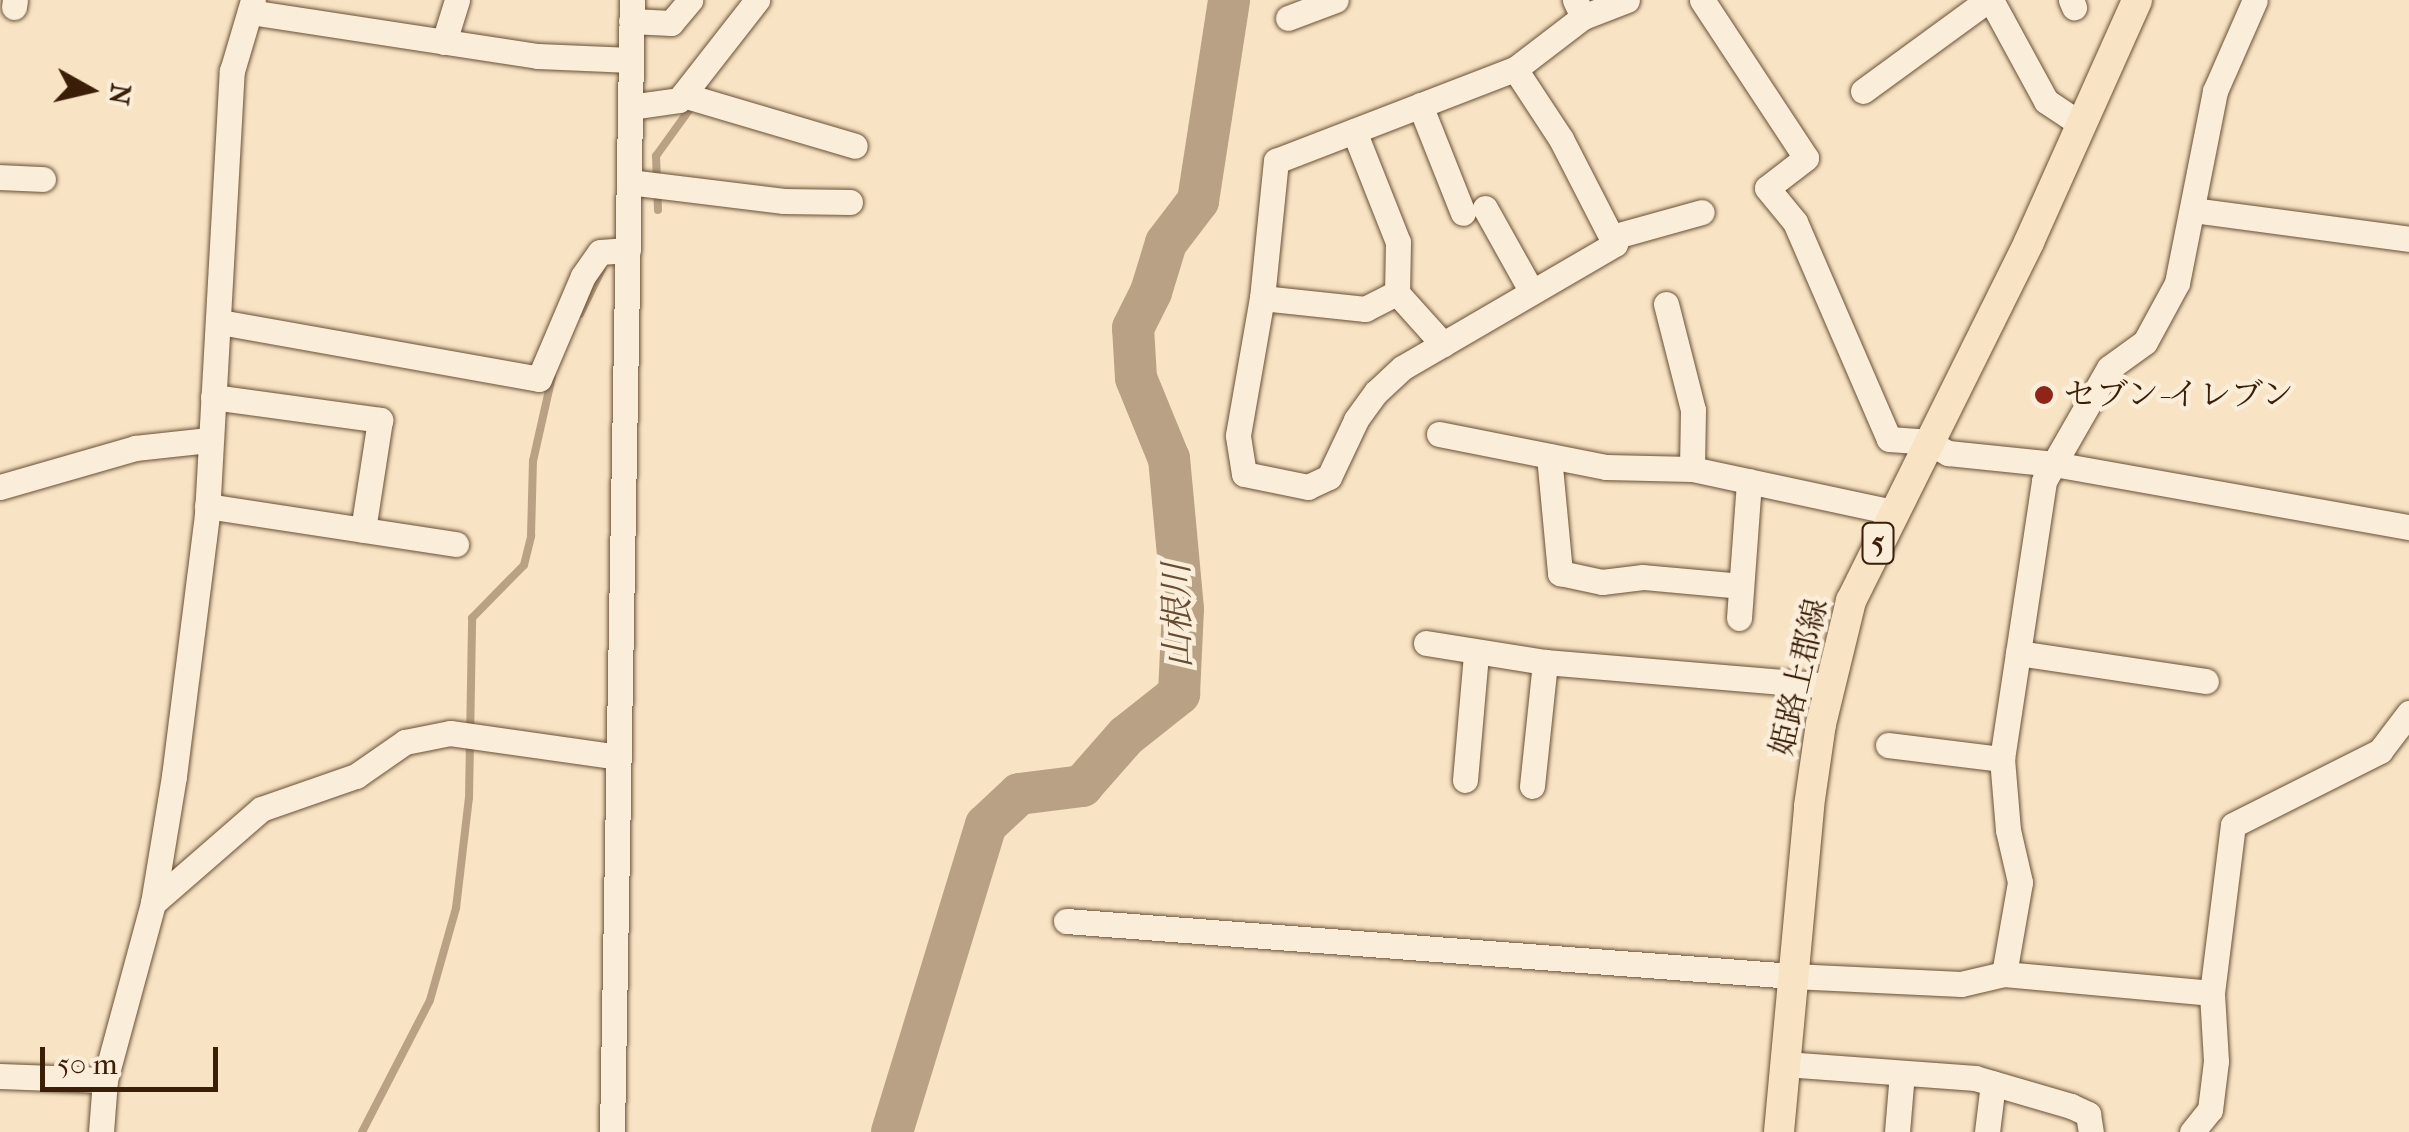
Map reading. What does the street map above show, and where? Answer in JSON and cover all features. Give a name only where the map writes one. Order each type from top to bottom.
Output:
[{"type":"main road","name":"姫路上郡線","points":[[1780,1132],[1809,806],[1850,601],[2082,125],[2136,0]]},
{"type":"street","points":[[444,42],[457,0]]},
{"type":"street","points":[[612,1132],[631,10],[672,23],[690,0]]},
{"type":"street","points":[[630,107],[679,100],[757,0]]},
{"type":"street","points":[[1288,18],[1336,0]]},
{"type":"street","points":[[1515,69],[1561,139],[1614,244],[1402,368],[1376,392],[1356,420],[1328,477],[1308,487],[1244,474],[1238,435],[1262,298],[1276,161],[1515,69],[1579,9],[1627,0]]},
{"type":"street","points":[[1702,0],[1806,158],[1766,188],[1795,222],[1888,439],[1928,442],[1948,453],[2054,464],[2409,527]]},
{"type":"street","points":[[1862,92],[1990,0],[2046,101],[2082,125]]},
{"type":"street","points":[[2004,974],[2020,882],[2004,798],[2002,759],[2044,481],[2110,368],[2145,342],[2176,284],[2215,90],[2254,0]]},
{"type":"street","points":[[101,1132],[105,1080],[153,902],[207,506],[232,71],[252,6],[538,56],[631,60]]},
{"type":"street","points":[[682,95],[855,146]]},
{"type":"street","points":[[1420,106],[1474,211],[1532,292]]},
{"type":"street","points":[[1354,131],[1398,242],[1397,293],[1443,344]]},
{"type":"street","points":[[0,177],[43,179]]},
{"type":"street","points":[[629,182],[784,201],[850,202]]},
{"type":"street","points":[[2193,210],[2409,239]]},
{"type":"street","points":[[1612,237],[1702,212]]},
{"type":"street","points":[[220,322],[540,379],[583,276],[600,252],[628,250]]},
{"type":"street","points":[[1262,298],[1365,309],[1397,293]]},
{"type":"street","points":[[1666,304],[1693,410],[1692,469]]},
{"type":"street","points":[[213,397],[380,420],[363,530]]},
{"type":"street","points":[[1439,434],[1606,467],[1692,469],[1893,512]]},
{"type":"street","points":[[0,486],[135,448],[209,440]]},
{"type":"street","points":[[1549,456],[1560,574],[1602,582],[1644,577],[1742,586]]},
{"type":"street","points":[[1739,618],[1749,481]]},
{"type":"street","points":[[207,506],[456,544]]},
{"type":"street","points":[[1426,644],[1545,662],[1830,686]]},
{"type":"street","points":[[2018,653],[2206,681]]},
{"type":"street","points":[[1465,780],[1476,654]]},
{"type":"street","points":[[1532,786],[1545,662]]},
{"type":"street","points":[[2192,1132],[2210,1110],[2216,1061],[2212,993],[2234,825],[2380,752],[2409,712]]},
{"type":"street","points":[[153,902],[261,810],[356,776],[405,742],[450,733],[618,757]]},
{"type":"street","points":[[1888,745],[2002,759]]},
{"type":"street","points":[[1066,921],[1792,976],[1960,984],[2004,974],[2212,993]]},
{"type":"street","points":[[1785,1064],[1993,1083],[2072,1106],[2088,1114],[2091,1132]]},
{"type":"street","points":[[1897,1132],[1902,1072]]},
{"type":"street","points":[[0,1076],[105,1080]]},
{"type":"street","points":[[1987,1132],[1993,1083]]},
{"type":"waterway","name":"山根川","points":[[892,1132],[986,825],[1019,794],[1082,786],[1126,736],[1179,694],[1183,609],[1169,459],[1136,378],[1133,328],[1151,292],[1166,243],[1198,201],[1229,0]]},
{"type":"waterway","points":[[658,210],[656,156],[695,102]]},
{"type":"waterway","points":[[580,314],[602,269]]},
{"type":"waterway","points":[[362,1132],[430,1000],[456,908],[469,798],[472,618],[524,565],[531,536],[533,461],[552,377]]},
{"type":"place","name":"セブン-イレブン","points":[[2044,395]]}]
